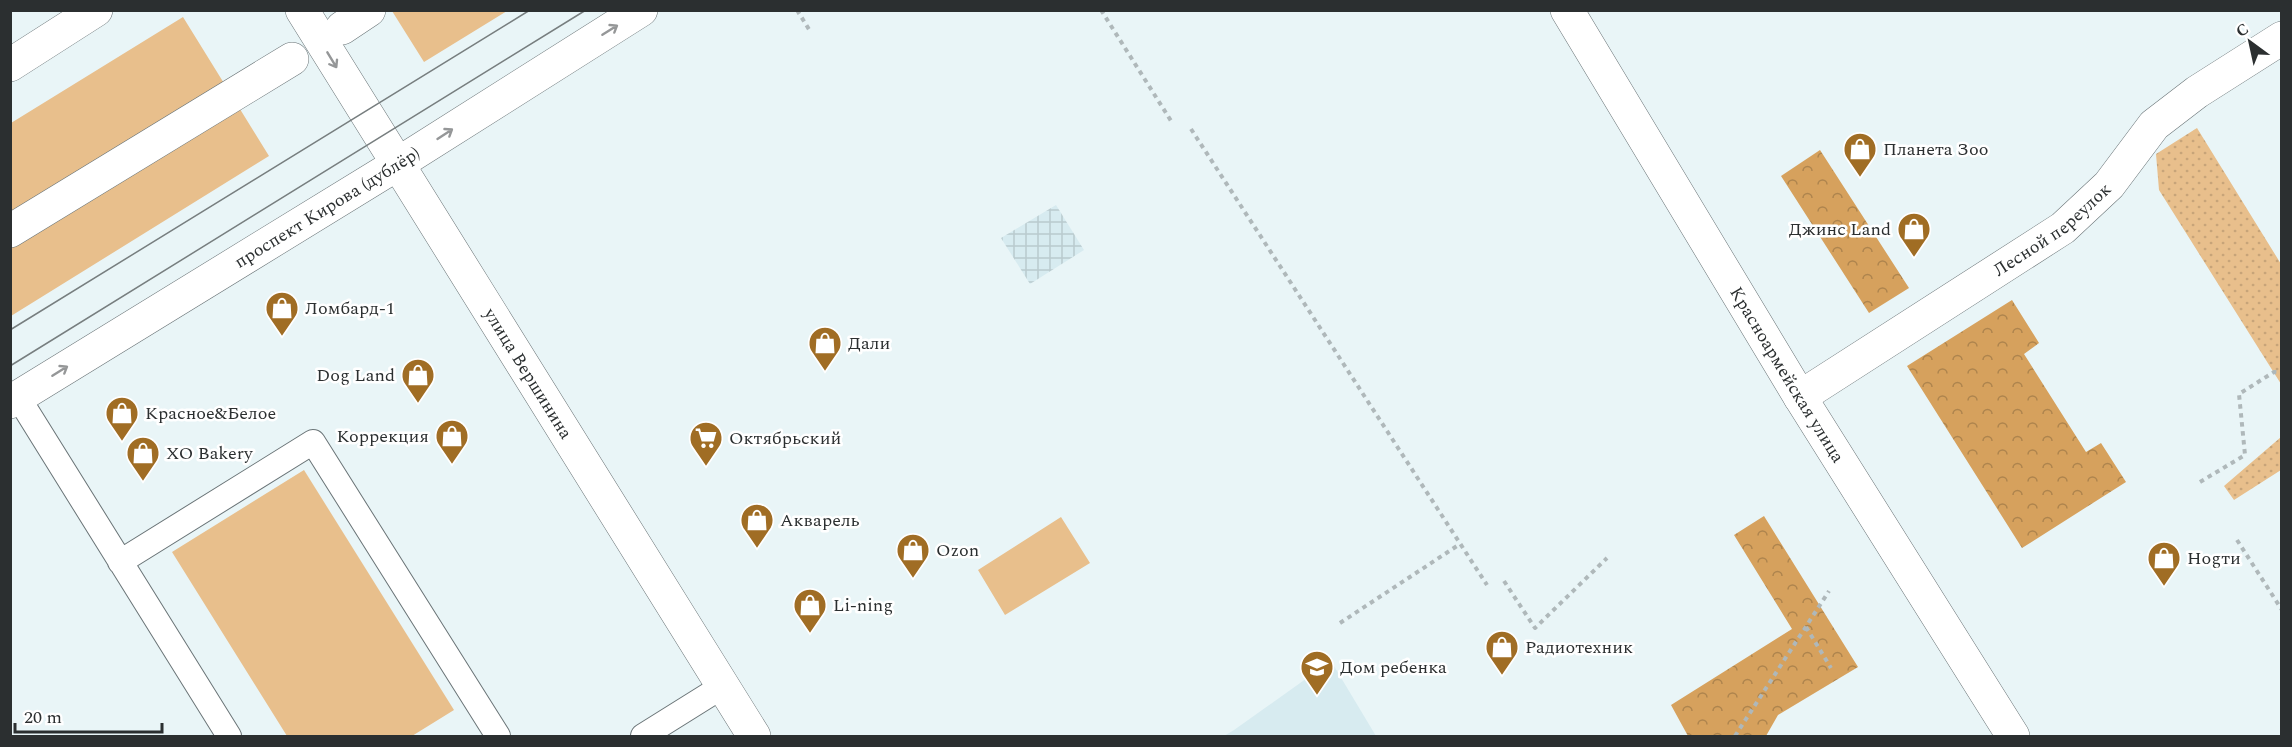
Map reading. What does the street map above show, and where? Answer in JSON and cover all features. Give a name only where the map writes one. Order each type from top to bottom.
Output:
[{"type":"street","points":[[10,65],[96,10]]},
{"type":"street","name":"улица Вершинина","points":[[302,10],[396,165],[754,736]]},
{"type":"street","points":[[342,28],[369,10]]},
{"type":"street","name":"проспект Кирова (дублёр)","points":[[14,400],[396,165],[641,10]]},
{"type":"street","name":"Красноармейская улица","points":[[1567,10],[1800,397],[2013,736]]},
{"type":"street","name":"Лесной переулок","points":[[1800,397],[2062,228],[2109,185],[2154,125],[2197,92],[2282,38]]},
{"type":"street","points":[[10,231],[292,59]]},
{"type":"lane","points":[[14,400],[120,562],[229,736]]},
{"type":"lane","points":[[120,562],[313,442],[498,736]]},
{"type":"lane","points":[[643,736],[723,686]]},
{"type":"path","points":[[797,10],[810,31]]},
{"type":"path","points":[[1101,10],[1173,124]]},
{"type":"path","points":[[1191,129],[1487,585]]},
{"type":"path","points":[[2200,482],[2245,454],[2239,393],[2274,372],[2282,374]]},
{"type":"path","points":[[2237,540],[2282,610]]},
{"type":"path","points":[[1340,623],[1460,544]]},
{"type":"path","points":[[1504,581],[1535,628],[1607,558]]},
{"type":"path","points":[[1735,736],[1829,591]]},
{"type":"path","points":[[1806,627],[1831,668]]},
{"type":"shaded area","points":[[392,11],[507,11],[424,62]]},
{"type":"shaded area","points":[[183,17],[269,156],[11,316],[11,123]]},
{"type":"shaded area","points":[[2197,128],[2281,264],[2281,384],[2159,190],[2156,154]]},
{"type":"shaded area","points":[[1056,205],[1084,250],[1030,284],[1001,238]]},
{"type":"shaded area","points":[[2281,437],[2281,470],[2234,500],[2224,486]]},
{"type":"shaded area","points":[[304,470],[454,710],[412,736],[287,736],[172,552]]},
{"type":"shaded area","points":[[1061,517],[1090,563],[1005,615],[978,570]]},
{"type":"shaded area","name":"Дом ребенка","points":[[1331,661],[1376,736],[1224,736],[1234,730]]},
{"type":"green space","points":[[1820,150],[1909,288],[1869,313],[1781,176]]},
{"type":"green space","points":[[2012,300],[2039,343],[2024,354],[2086,452],[2101,443],[2126,482],[2022,548],[1907,366]]},
{"type":"green space","points":[[1764,516],[1858,667],[1778,715],[1766,736],[1688,736],[1671,705],[1792,629],[1734,535]]},
{"type":"tram line","points":[[10,330],[530,10]]},
{"type":"tram line","points":[[10,366],[586,10]]},
{"type":"place","name":"Планета Зоо","points":[[1860,178]]},
{"type":"place","name":"Джинс Land","points":[[1914,258]]},
{"type":"place","name":"Ломбард-1","points":[[282,337]]},
{"type":"place","name":"Дали","points":[[825,372]]},
{"type":"place","name":"Dog Land","points":[[418,404]]},
{"type":"place","name":"Красное&Белое","points":[[122,442]]},
{"type":"place","name":"Коррекция","points":[[452,465]]},
{"type":"place","name":"Октябрьский","points":[[706,467]]},
{"type":"place","name":"XO Bakery","points":[[143,482]]},
{"type":"place","name":"Акварель","points":[[757,549]]},
{"type":"place","name":"Ozon","points":[[913,579]]},
{"type":"place","name":"Ноgти","points":[[2164,587]]},
{"type":"place","name":"Li-ning","points":[[810,634]]},
{"type":"place","name":"Радиотехник","points":[[1502,676]]},
{"type":"place","name":"Дом ребенка","points":[[1317,696]]}]
